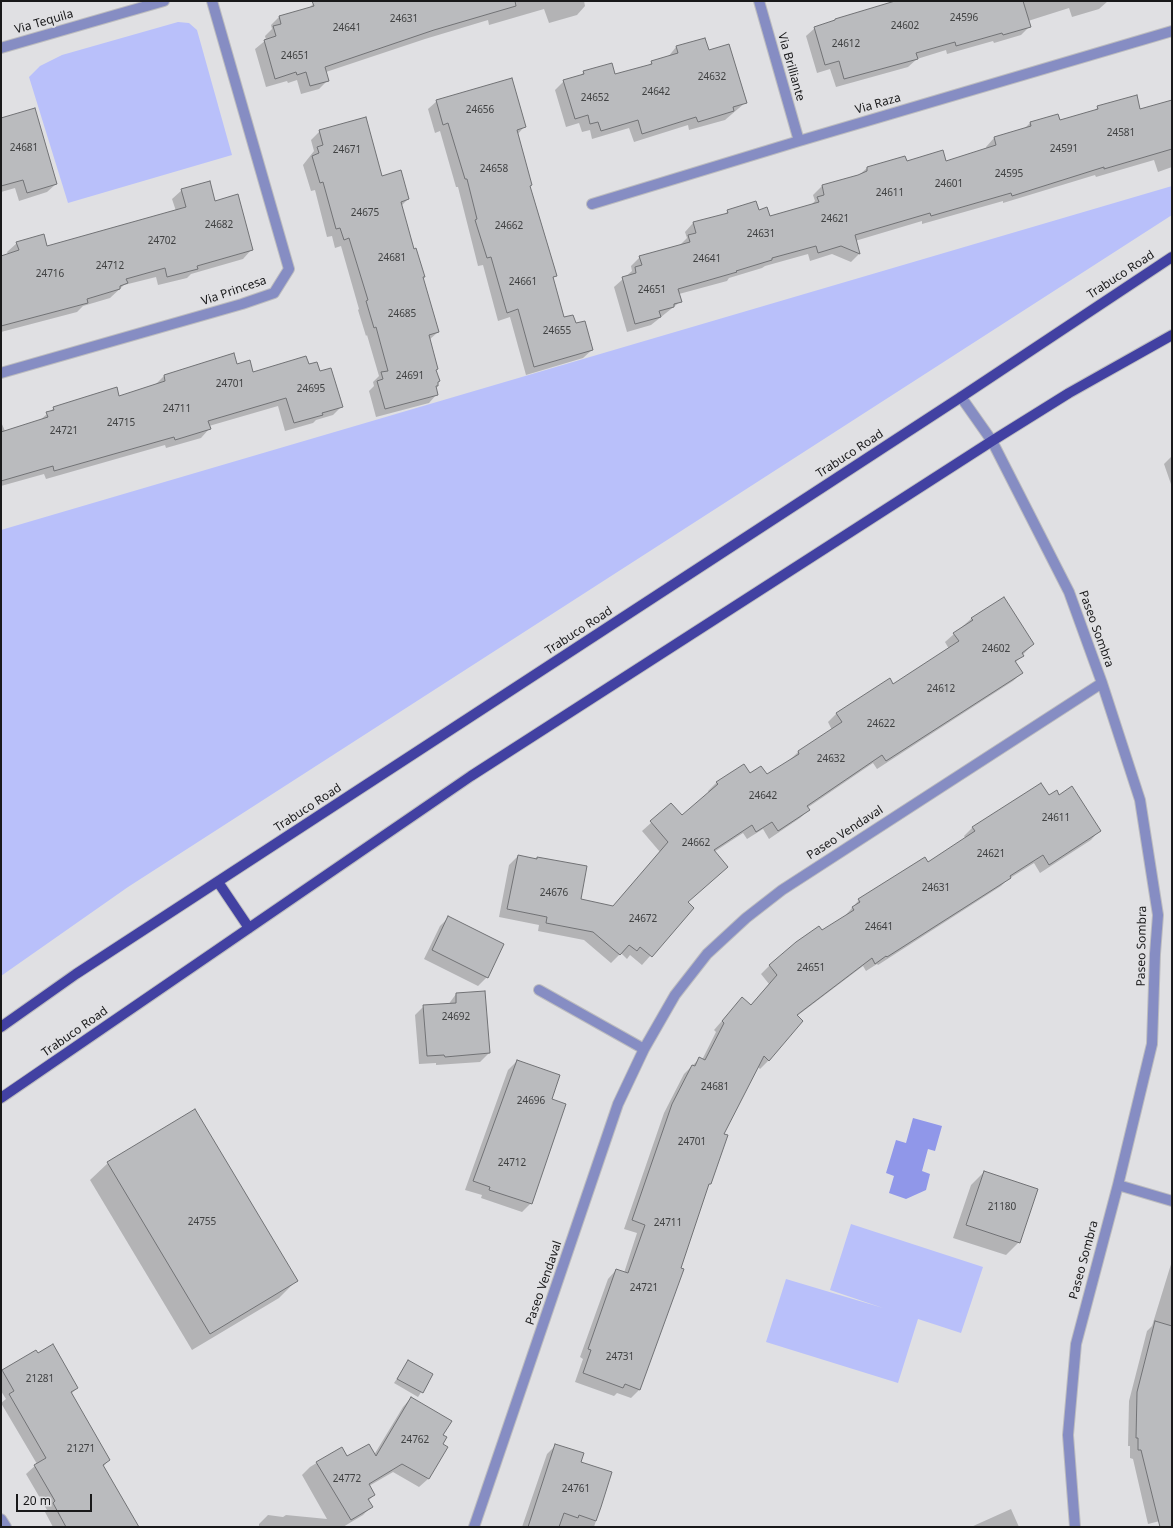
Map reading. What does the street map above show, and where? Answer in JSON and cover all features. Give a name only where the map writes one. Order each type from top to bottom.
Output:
[{"type":"main road","name":"Trabuco Road","points":[[1,1027],[76,974],[961,397],[1172,257]]},
{"type":"main road","name":"Trabuco Road","points":[[1,1098],[470,776],[992,441],[1069,393],[1172,335]]},
{"type":"main road","points":[[218,882],[249,928]]},
{"type":"street","name":"Via Tequila","points":[[1,48],[164,1]]},
{"type":"street","name":"Via Princesa","points":[[1,373],[242,304],[274,293],[290,269],[212,1]]},
{"type":"street","name":"Via Brilliante","points":[[759,1],[798,141]]},
{"type":"street","name":"Via Raza","points":[[592,204],[798,141],[1172,32]]},
{"type":"street","name":"Paseo Sombra","points":[[961,397],[992,441],[1069,592],[1102,683],[1140,800],[1158,915],[1152,1044],[1118,1185],[1076,1344],[1068,1435],[1075,1527]]},
{"type":"street","name":"Paseo Vendaval","points":[[474,1527],[618,1104],[644,1049],[674,995],[707,954],[746,918],[782,890],[1102,683]]},
{"type":"street","points":[[539,990],[644,1049]]},
{"type":"street","points":[[1118,1185],[1172,1201]]},
{"type":"street","points":[[1,1519],[6,1527]]},
{"type":"shaded area","points":[[178,22],[189,23],[197,30],[232,155],[68,203],[29,77],[40,66],[62,55]]},
{"type":"shaded area","points":[[1172,186],[1172,215],[128,887],[1,976],[1,530]]},
{"type":"shaded area","points":[[913,1118],[942,1126],[935,1151],[928,1149],[922,1171],[930,1174],[926,1190],[906,1199],[889,1193],[894,1176],[886,1173],[896,1140],[906,1143]]},
{"type":"shaded area","points":[[851,1224],[983,1267],[961,1333],[918,1319],[898,1383],[766,1342],[786,1279],[883,1308],[830,1290]]},
{"type":"building","points":[[312,1],[515,1],[516,6],[434,30],[325,67],[329,81],[310,86],[306,72],[297,75],[296,72],[275,79],[264,40],[276,36],[273,26],[281,24],[279,16],[314,6]]},
{"type":"building","points":[[895,1],[1023,1],[1031,27],[1003,35],[1002,33],[956,46],[955,42],[916,53],[918,59],[844,79],[839,61],[825,65],[814,27]]},
{"type":"building","points":[[705,38],[709,50],[729,44],[747,103],[733,107],[734,111],[698,122],[696,117],[642,134],[638,120],[601,131],[598,122],[590,124],[588,115],[575,119],[563,80],[584,74],[583,71],[612,63],[615,74],[652,64],[651,61],[678,53],[676,46]]},
{"type":"building","points":[[512,78],[526,127],[517,130],[532,185],[530,186],[557,276],[553,277],[564,317],[573,315],[576,323],[585,321],[593,350],[534,367],[518,309],[507,313],[491,257],[487,258],[475,220],[477,219],[467,179],[465,179],[448,123],[443,125],[436,100]]},
{"type":"building","points":[[1137,95],[1140,109],[1172,100],[1172,149],[1104,169],[1104,167],[1012,196],[1011,193],[931,216],[930,213],[855,235],[860,254],[841,246],[818,253],[816,246],[772,258],[772,260],[736,271],[737,272],[678,289],[682,302],[674,304],[674,307],[659,311],[661,317],[635,324],[622,277],[636,273],[635,267],[642,265],[639,256],[690,242],[688,235],[696,233],[693,222],[728,213],[727,210],[756,201],[759,210],[767,207],[770,216],[819,202],[817,197],[824,195],[822,185],[858,175],[867,171],[867,167],[905,156],[907,161],[943,150],[946,161],[996,145],[994,137],[1031,126],[1030,122],[1058,114],[1060,120],[1098,109],[1097,106]]},
{"type":"building","points":[[35,108],[57,184],[27,193],[23,180],[1,186],[1,118]]},
{"type":"building","points":[[366,117],[382,176],[401,170],[409,199],[401,202],[414,249],[416,248],[425,277],[423,277],[439,332],[429,335],[438,369],[436,370],[440,381],[438,382],[438,386],[436,386],[438,395],[385,409],[377,381],[383,379],[381,372],[388,371],[376,327],[374,328],[366,301],[368,300],[349,238],[344,240],[340,228],[336,229],[323,182],[320,183],[312,156],[319,153],[317,147],[323,145],[319,130]]},
{"type":"building","points":[[210,181],[215,201],[238,194],[253,250],[197,266],[198,269],[167,277],[165,268],[126,279],[128,283],[120,286],[120,289],[87,299],[88,303],[1,326],[1,256],[19,250],[16,242],[44,234],[47,246],[186,207],[181,189]]},
{"type":"building","points":[[234,353],[237,364],[250,360],[253,372],[306,356],[309,364],[317,362],[320,371],[331,368],[343,407],[322,413],[323,415],[294,423],[286,398],[208,421],[211,429],[175,440],[174,437],[54,471],[53,466],[1,481],[1,432],[48,417],[46,412],[54,410],[53,407],[117,387],[119,396],[165,381],[164,375]]},
{"type":"building","points":[[1004,597],[1034,644],[1022,653],[1024,656],[1015,661],[1023,673],[886,761],[882,755],[807,806],[810,810],[778,831],[772,822],[756,832],[752,825],[714,850],[728,867],[688,902],[694,908],[652,957],[640,947],[637,951],[629,945],[620,955],[593,932],[546,923],[547,917],[507,909],[518,855],[587,866],[581,899],[613,906],[668,842],[650,821],[671,803],[682,815],[718,784],[716,782],[744,764],[750,773],[761,766],[767,774],[799,754],[798,751],[842,722],[836,713],[890,678],[893,684],[959,641],[953,633],[973,620],[971,618]]},
{"type":"building","points":[[1041,783],[1049,795],[1057,790],[1059,795],[1072,786],[1101,831],[1049,865],[1043,855],[1010,876],[1011,878],[887,957],[886,956],[875,964],[872,958],[797,1015],[803,1021],[769,1061],[764,1056],[724,1134],[728,1135],[711,1184],[709,1184],[681,1268],[684,1269],[640,1390],[625,1384],[623,1388],[583,1373],[591,1350],[588,1349],[616,1269],[628,1273],[645,1225],[632,1220],[672,1104],[692,1065],[695,1066],[699,1057],[705,1060],[724,1023],[722,1021],[742,997],[751,1005],[777,975],[769,965],[796,942],[819,926],[822,930],[854,910],[852,907],[860,902],[858,899],[925,857],[928,862],[975,831],[972,827]]},
{"type":"building","points":[[448,916],[504,944],[488,978],[432,950]]},
{"type":"building","points":[[485,991],[490,1053],[445,1057],[444,1055],[427,1056],[423,1005],[456,1003],[456,993]]},
{"type":"building","points":[[517,1060],[560,1075],[552,1099],[566,1104],[532,1204],[489,1190],[490,1187],[473,1181]]},
{"type":"building","points":[[195,1109],[298,1281],[210,1334],[107,1162]]},
{"type":"building","points":[[984,1171],[1038,1189],[1020,1243],[966,1225]]},
{"type":"building","points":[[1155,1321],[1172,1326],[1172,1527],[1160,1527],[1141,1450],[1138,1450],[1138,1438],[1136,1438],[1137,1392]]},
{"type":"building","points":[[53,1344],[78,1388],[71,1392],[110,1460],[103,1465],[139,1527],[66,1527],[53,1503],[55,1501],[34,1465],[46,1458],[9,1394],[14,1391],[2,1370],[36,1350],[38,1353]]},
{"type":"building","points":[[408,1360],[433,1374],[423,1393],[397,1379]]},
{"type":"building","points":[[411,1397],[452,1421],[443,1435],[447,1437],[443,1444],[448,1447],[429,1479],[402,1464],[369,1484],[375,1495],[368,1499],[373,1507],[351,1520],[316,1462],[342,1447],[347,1456],[369,1444],[376,1456]]},
{"type":"building","points":[[555,1444],[584,1453],[581,1462],[612,1472],[601,1507],[596,1521],[579,1515],[578,1518],[564,1513],[559,1527],[528,1527]]}]
